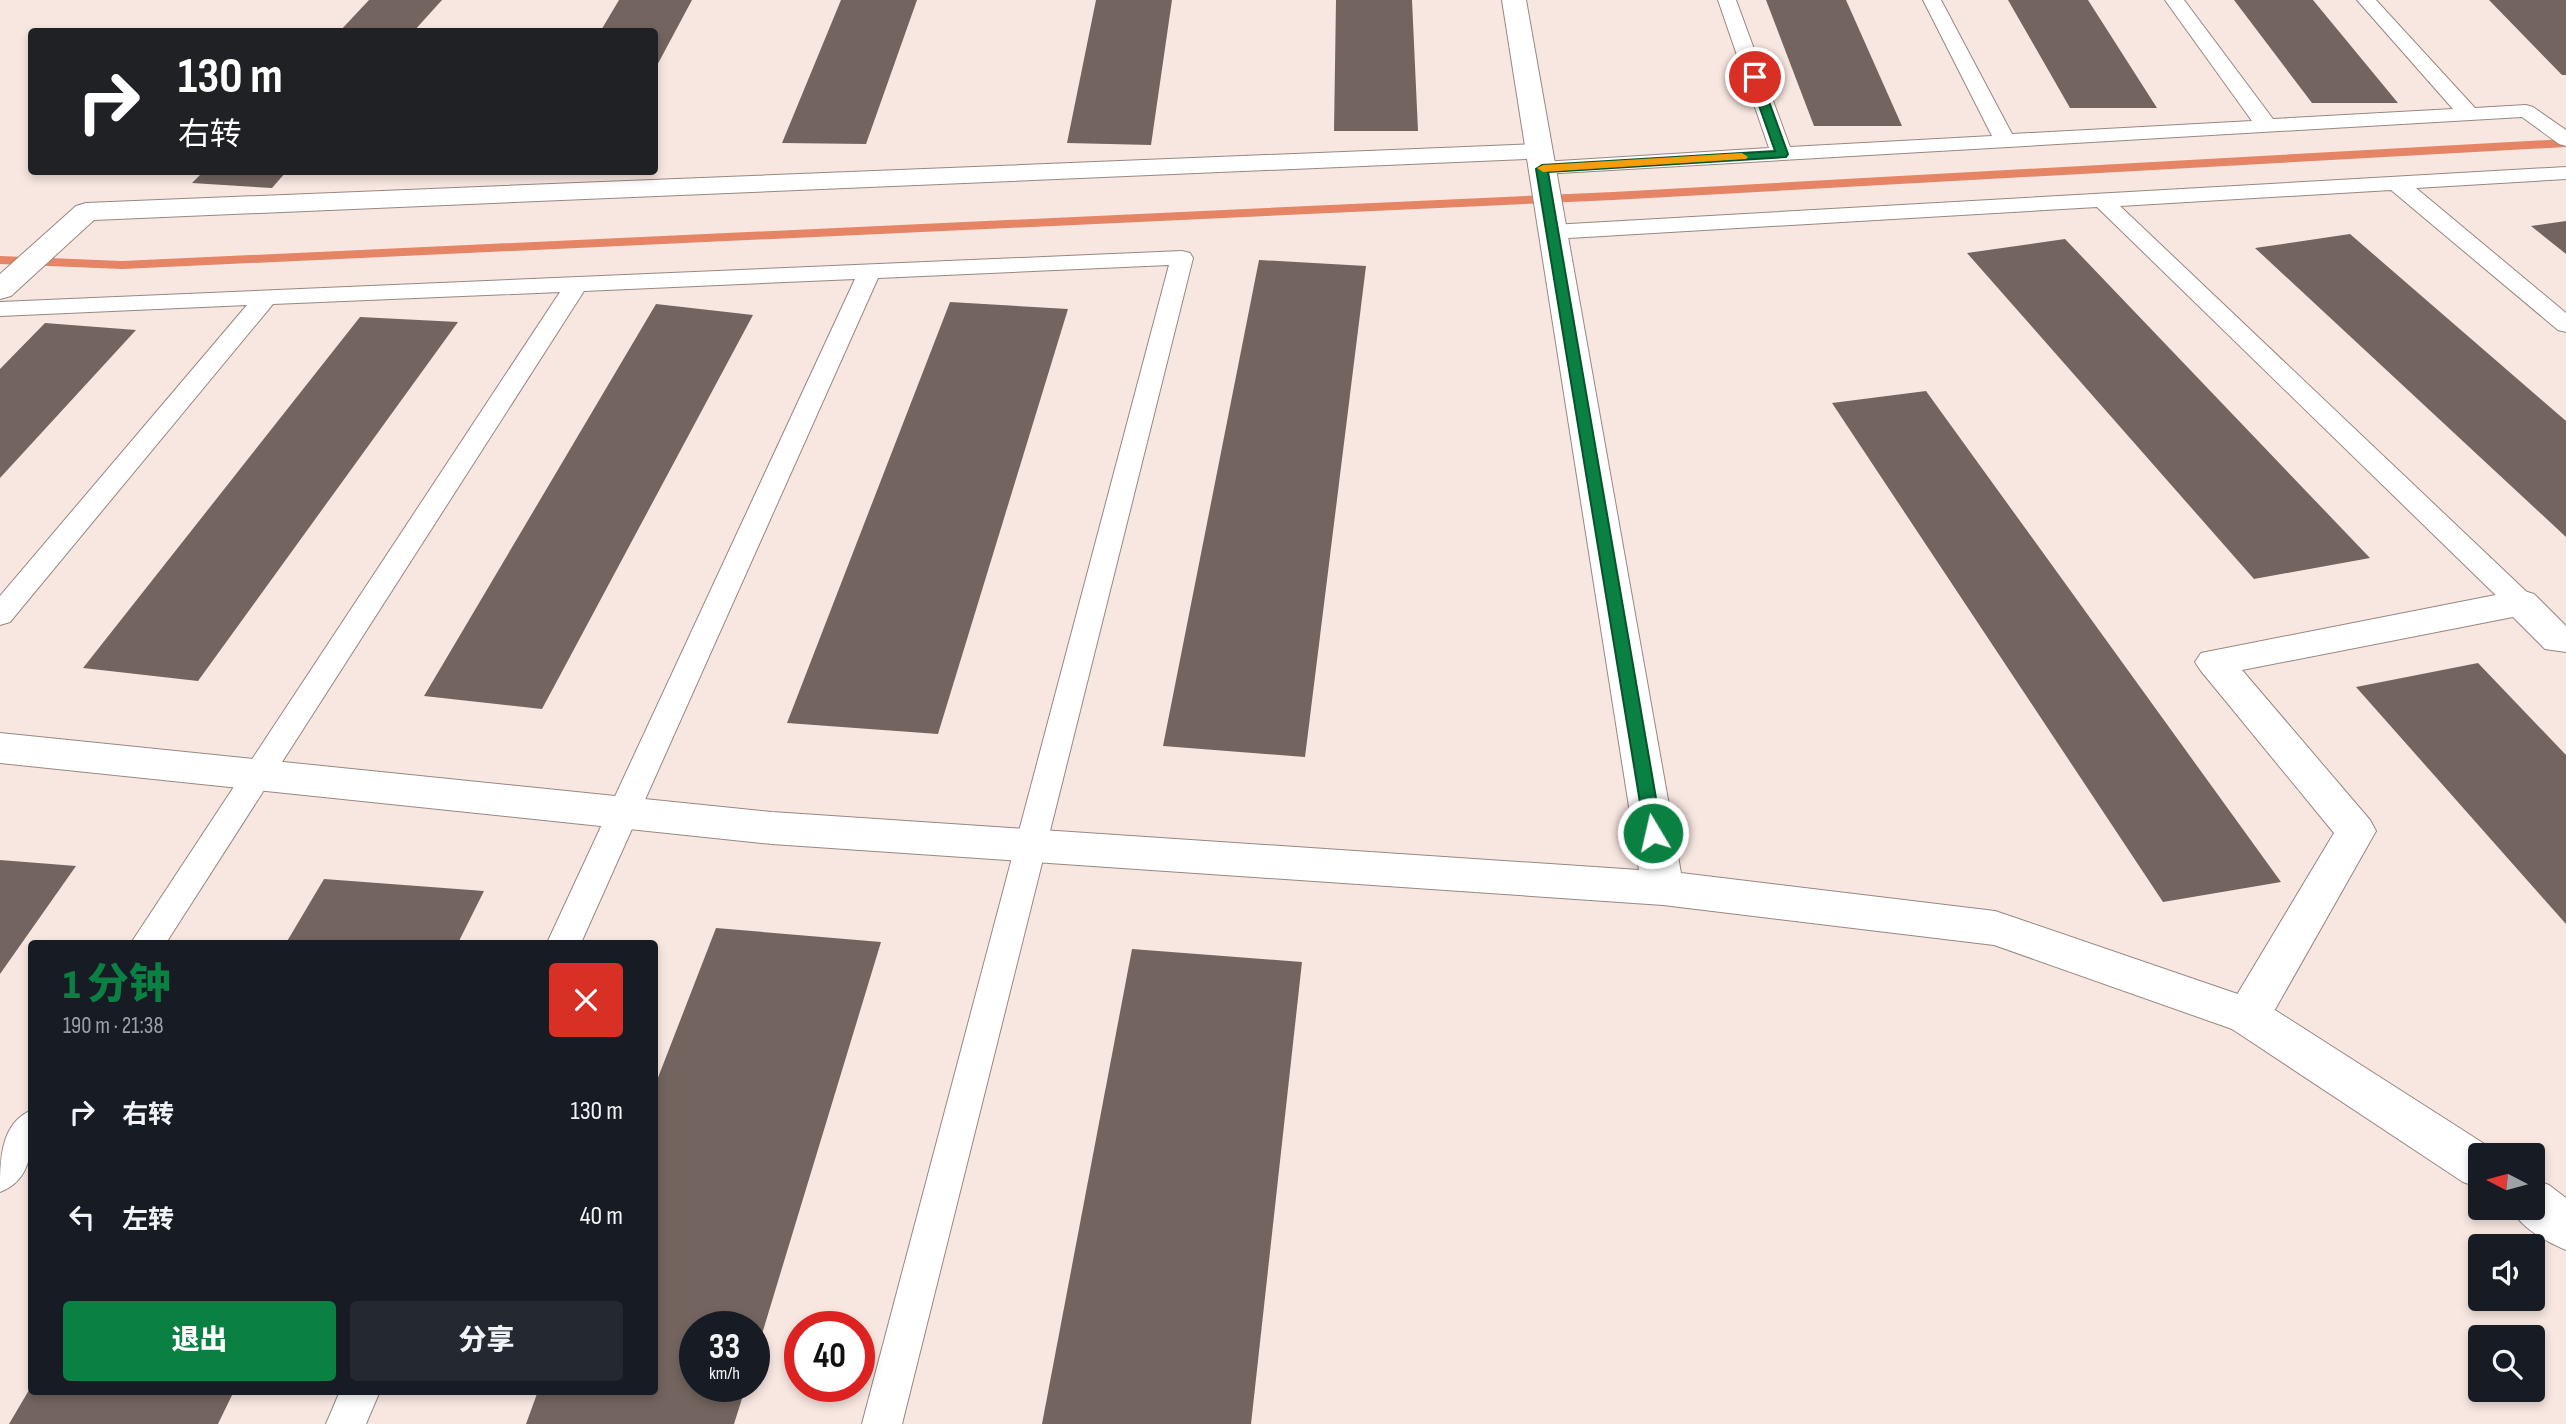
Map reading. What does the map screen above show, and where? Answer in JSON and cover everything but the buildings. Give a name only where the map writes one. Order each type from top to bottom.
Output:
[{"type":"street","points":[[1514,0],[1663,888]]},
{"type":"street","points":[[8,282],[86,212],[1546,190]]},
{"type":"street","points":[[2248,1016],[2356,831],[2214,663],[2521,603],[2563,643]]},
{"type":"street","points":[[0,748],[772,828],[1663,888],[1995,928],[2248,1016],[2468,1159]]},
{"type":"street","points":[[2545,1211],[2566,1227]]},
{"type":"lane","points":[[1727,0],[1782,154]]},
{"type":"lane","points":[[1932,0],[2005,141]]},
{"type":"lane","points":[[2174,0],[2267,126]]},
{"type":"lane","points":[[2366,0],[2469,114]]},
{"type":"lane","points":[[1546,190],[1782,154],[2469,114],[2526,111],[2561,136]]},
{"type":"lane","points":[[1546,190],[2102,200],[2566,173]]},
{"type":"lane","points":[[2396,183],[2566,325]]},
{"type":"lane","points":[[2102,200],[2521,603]]},
{"type":"lane","points":[[0,309],[1182,258],[882,1424]]},
{"type":"lane","points":[[565,940],[870,271]]},
{"type":"lane","points":[[150,940],[578,284]]},
{"type":"lane","points":[[0,615],[267,297]]},
{"type":"lane","points":[[0,1175],[28,1132]]},
{"type":"lane","points":[[345,1424],[358,1395]]},
{"type":"waterway","points":[[0,260],[122,265],[1613,196],[2566,143]]},
{"type":"slow traffic","points":[[1543,168],[1742,157]]},
{"type":"route","points":[[1653,833],[1542,169],[1782,154],[1755,77]]}]
